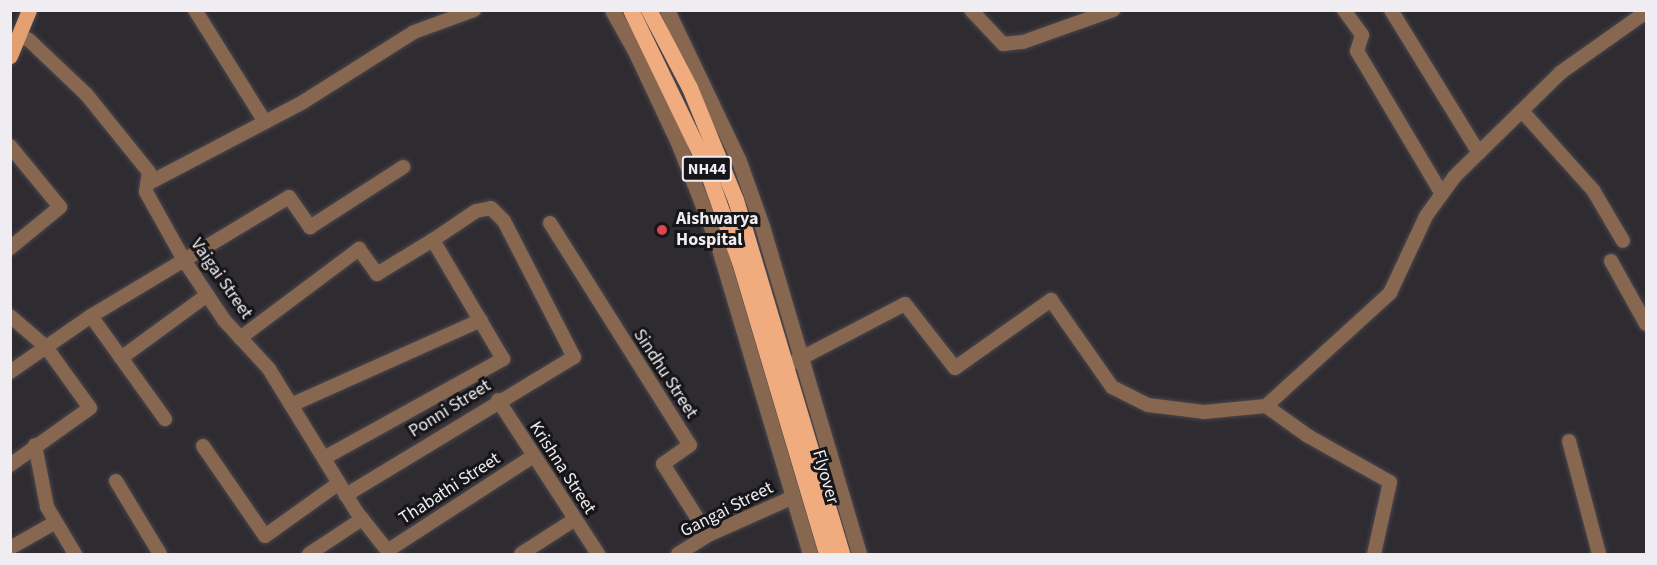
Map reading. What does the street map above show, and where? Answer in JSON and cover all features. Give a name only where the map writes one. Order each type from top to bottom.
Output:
[{"type":"highway","name":"NH44","points":[[631,10],[704,161],[769,334],[842,555]]},
{"type":"highway","name":"NH44","points":[[649,10],[690,88],[736,200],[769,334]]},
{"type":"highway","name":"Flyover","points":[[793,410],[827,555]]},
{"type":"main road","points":[[10,56],[29,10]]},
{"type":"street","points":[[195,10],[265,122]]},
{"type":"street","points":[[147,184],[265,122],[414,32],[474,10]]},
{"type":"street","points":[[612,10],[636,51],[679,145],[717,242],[780,369],[859,555]]},
{"type":"street","points":[[667,10],[739,161],[780,369],[791,498],[810,555]]},
{"type":"street","points":[[971,10],[1004,44],[1108,12]]},
{"type":"street","points":[[1344,10],[1362,35],[1357,51],[1442,194]]},
{"type":"street","points":[[1391,10],[1479,153]]},
{"type":"street","points":[[780,369],[905,304],[955,368],[1051,300],[1112,387],[1148,405],[1204,412],[1266,406],[1390,293],[1426,216],[1442,194],[1479,153],[1560,73],[1647,12]]},
{"type":"street","name":"Vaigai Street","points":[[19,36],[29,40],[86,94],[149,172],[146,192],[184,260],[240,338],[269,369],[346,495],[389,553]]},
{"type":"street","points":[[1522,111],[1593,190],[1623,241]]},
{"type":"street","points":[[10,146],[60,207],[10,248]]},
{"type":"street","points":[[10,372],[91,316],[289,197],[310,227],[403,167]]},
{"type":"street","name":"Ponni Street","points":[[346,495],[498,400],[574,357],[504,221],[491,208],[476,211],[433,240]]},
{"type":"street","name":"Sindhu Street","points":[[550,223],[690,445],[663,464],[708,535]]},
{"type":"street","points":[[240,338],[359,249],[377,274],[433,240],[503,359],[324,458]]},
{"type":"street","points":[[1611,261],[1645,318]]},
{"type":"street","points":[[121,358],[207,295]]},
{"type":"street","points":[[10,316],[46,347],[90,408],[10,465]]},
{"type":"street","points":[[91,316],[165,419]]},
{"type":"street","points":[[291,405],[481,320]]},
{"type":"street","name":"Krishna Street","points":[[498,400],[532,457],[598,555]]},
{"type":"street","points":[[1266,406],[1308,436],[1390,482],[1374,555]]},
{"type":"street","points":[[1569,441],[1599,555]]},
{"type":"street","points":[[35,445],[54,523],[75,555]]},
{"type":"street","points":[[202,446],[266,536],[339,483]]},
{"type":"street","name":"Thabathi Street","points":[[389,553],[532,457]]},
{"type":"street","points":[[116,481],[160,555]]},
{"type":"street","name":"Gangai Street","points":[[678,555],[708,535],[791,498]]},
{"type":"street","points":[[309,555],[362,519]]},
{"type":"street","points":[[521,555],[574,520]]},
{"type":"street","points":[[10,548],[54,523]]},
{"type":"place","name":"Aishwarya Hospital","points":[[662,230]]}]
